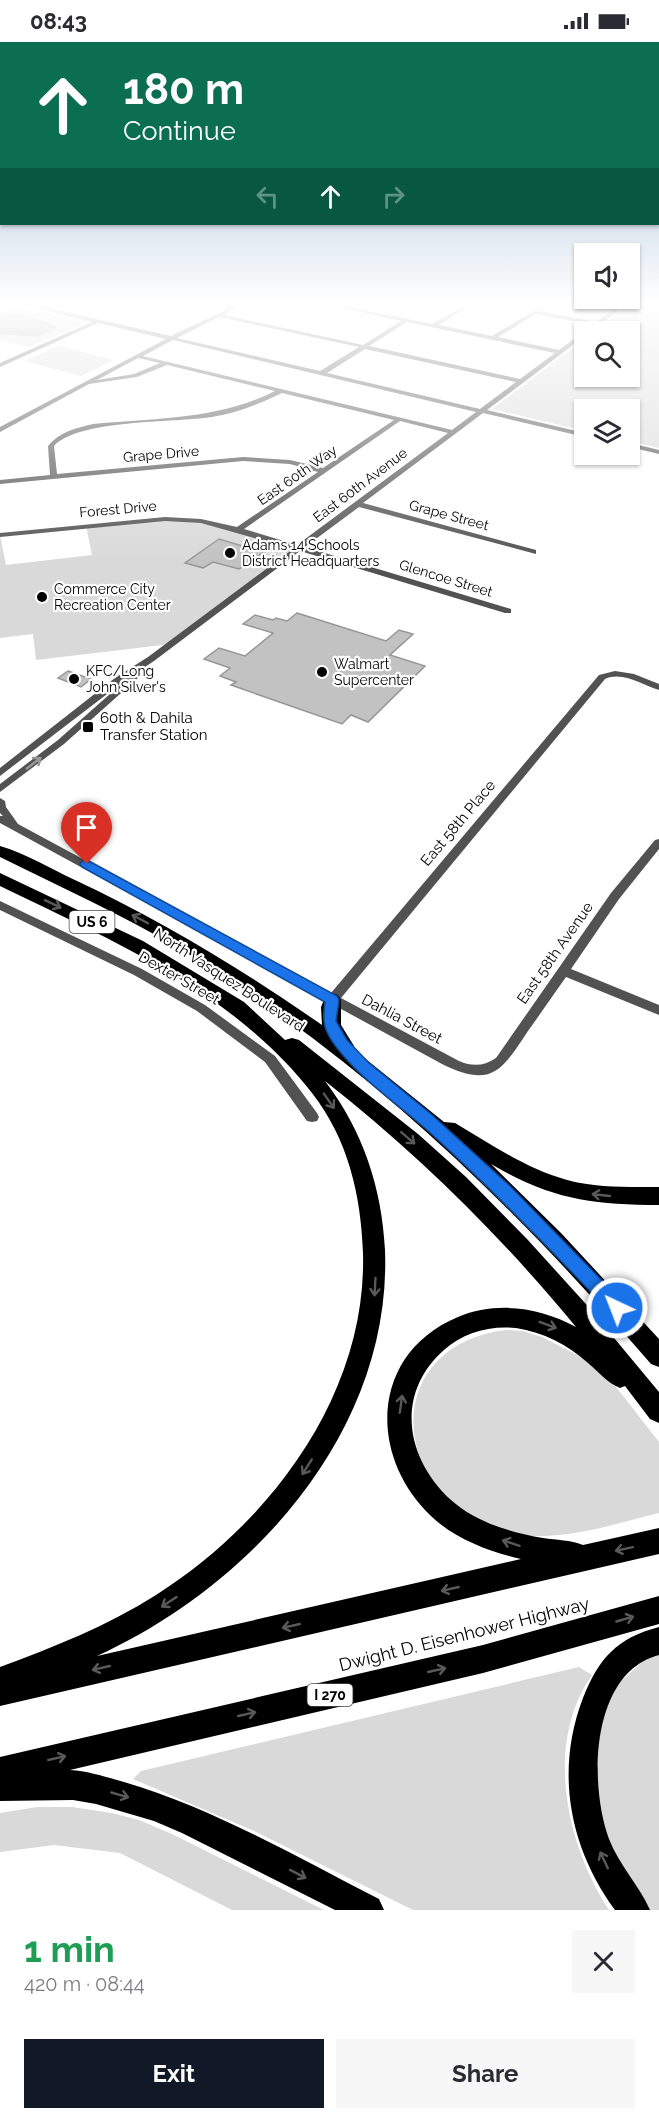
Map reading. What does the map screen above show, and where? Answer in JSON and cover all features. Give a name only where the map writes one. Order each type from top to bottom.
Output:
[{"type":"highway","name":"North Vasquez Boulevard","points":[[0,851],[117,907],[190,948],[275,1002],[364,1067],[412,1107],[505,1192],[595,1284],[659,1356]]},
{"type":"highway","name":"North Vasquez Boulevard","points":[[0,879],[137,945],[228,1001],[291,1044],[370,1105],[444,1171],[559,1288],[659,1412]]},
{"type":"highway","points":[[332,1000],[329,1021],[333,1031],[364,1067]]},
{"type":"highway","points":[[0,1681],[124,1628],[179,1595],[221,1563],[281,1504],[304,1473],[336,1420],[354,1382],[366,1344],[374,1299],[376,1267],[371,1205],[364,1176],[344,1124],[329,1100],[283,1050],[228,1001]]},
{"type":"highway","points":[[412,1107],[510,1165],[547,1182],[567,1189],[602,1196],[659,1196]]},
{"type":"highway","points":[[589,1556],[542,1551],[514,1545],[458,1521],[435,1503],[418,1481],[407,1460],[400,1438],[399,1411],[404,1384],[415,1361],[432,1341],[465,1322],[484,1317],[522,1318],[555,1328],[575,1338],[594,1352],[659,1412]]},
{"type":"highway","points":[[0,1692],[659,1541]]},
{"type":"highway","name":"Dwight D. Eisenhower Highway","points":[[0,1772],[483,1659],[659,1610]]},
{"type":"highway","points":[[634,1910],[615,1884],[595,1840],[581,1773],[583,1740],[588,1717],[604,1684],[615,1668],[635,1648],[659,1641]]},
{"type":"highway","points":[[0,1786],[73,1785],[104,1791],[155,1806],[368,1910]]},
{"type":"street","points":[[0,430],[76,389]]},
{"type":"street","points":[[278,389],[454,432]]},
{"type":"street","points":[[391,389],[574,432]]},
{"type":"street","name":"East 60th Avenue","points":[[0,773],[118,680],[152,659],[511,389]]},
{"type":"street","points":[[54,476],[51,446],[58,439],[73,431],[93,426],[229,412],[260,402],[282,390]]},
{"type":"street","name":"East 60th Way","points":[[238,530],[399,419]]},
{"type":"street","points":[[640,447],[659,452]]},
{"type":"street","name":"Grape Drive","points":[[0,482],[243,459],[290,462],[324,471]]},
{"type":"street","name":"Grape Street","points":[[358,504],[533,552]]},
{"type":"street","name":"Forest Drive","points":[[0,535],[156,519],[204,521],[238,530]]},
{"type":"street","name":"Glencoe Street","points":[[238,530],[508,611]]},
{"type":"street","name":"East 60th Avenue","points":[[3,787],[76,729],[152,659]]},
{"type":"street","name":"East 58th Place","points":[[332,1000],[602,677],[612,673],[659,687]]},
{"type":"street","points":[[3,787],[0,800],[4,811],[16,826]]},
{"type":"street","name":"Dahlia Street","points":[[0,819],[332,1000],[447,1061],[474,1071]]},
{"type":"street","name":"East 58th Avenue","points":[[474,1071],[484,1071],[501,1061],[615,896],[659,842]]},
{"type":"street","name":"Dexter Street","points":[[0,905],[138,972],[201,1008],[270,1059],[312,1117]]},
{"type":"street","points":[[563,971],[659,1010]]},
{"type":"shaded area","points":[[518,389],[659,389],[659,448],[640,443],[640,399],[574,399],[574,428],[492,409]]},
{"type":"shaded area","points":[[155,519],[201,521],[299,548],[171,644],[36,660],[33,634],[0,638],[0,535],[6,565],[92,555],[86,526]]},
{"type":"shaded area","points":[[506,1330],[523,1331],[542,1337],[601,1369],[659,1442],[659,1513],[586,1531],[531,1536],[505,1533],[483,1523],[441,1494],[424,1468],[415,1441],[414,1414],[419,1390],[431,1368],[450,1350],[475,1337]]},
{"type":"shaded area","points":[[659,1653],[659,1910],[644,1910],[613,1864],[595,1802],[600,1721],[618,1684],[645,1659]]},
{"type":"shaded area","points":[[579,1667],[592,1675],[577,1702],[568,1732],[565,1762],[566,1794],[581,1855],[609,1910],[413,1910],[254,1831],[133,1779],[141,1771]]},
{"type":"shaded area","points":[[37,1807],[72,1807],[139,1820],[172,1834],[324,1910],[232,1910],[120,1853],[54,1845],[0,1852],[0,1813]]},
{"type":"building","name":"Adams 14 Schools District Headquarters","points":[[219,539],[264,552],[239,569],[213,562],[203,568],[185,563]]},
{"type":"building","name":"Walmart Supercenter","points":[[297,613],[386,641],[399,630],[413,634],[390,655],[425,666],[368,722],[351,715],[342,724],[231,685],[236,682],[220,676],[230,668],[204,659],[219,648],[245,656],[273,633],[243,624],[255,615],[287,621]]},
{"type":"building","name":"KFC/Long John Silver's","points":[[68,671],[91,679],[81,687],[58,678]]},
{"type":"place","name":"Adams 14 Schools District Headquarters","points":[[230,553]]},
{"type":"place","name":"Commerce City Recreation Center","points":[[42,597]]},
{"type":"place","name":"Walmart Supercenter","points":[[322,672]]},
{"type":"place","name":"KFC/Long John Silver's","points":[[74,679]]},
{"type":"place","name":"60th & Dahila Transfer Station","points":[[88,727]]},
{"type":"route","points":[[87,864],[332,1000],[329,1021],[342,1044],[364,1067],[460,1149],[505,1192],[617,1308]]}]
